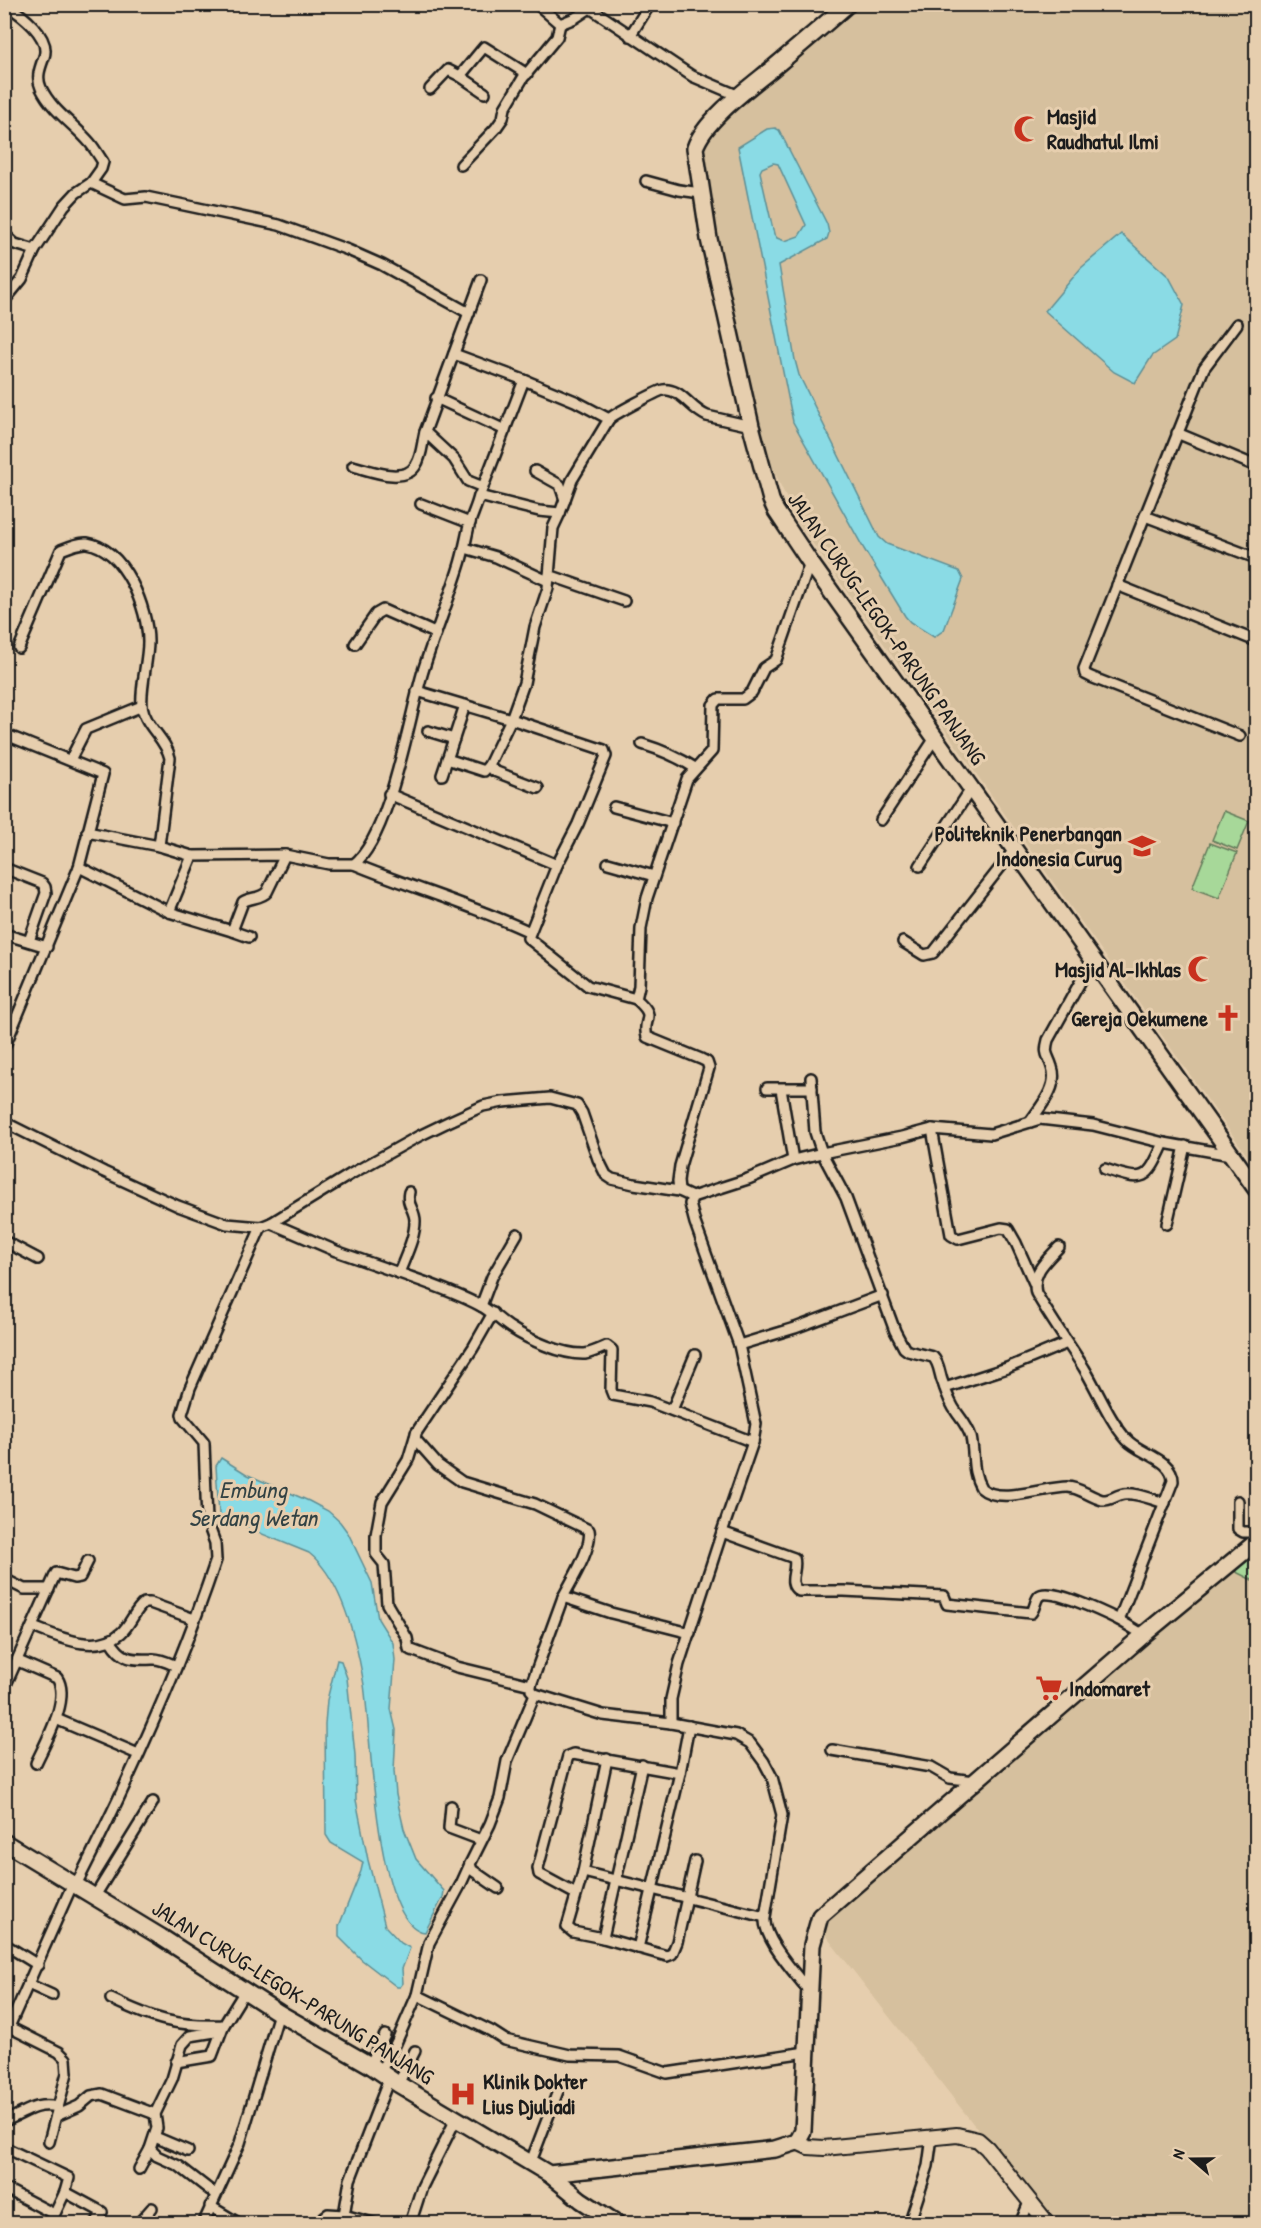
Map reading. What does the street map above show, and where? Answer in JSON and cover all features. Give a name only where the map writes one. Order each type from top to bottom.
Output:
[{"type":"main road","name":"JALAN CURUG–LEGOK–PARUNG PANJANG","points":[[848,4],[740,96],[709,125],[696,143],[695,157],[709,239],[751,426],[772,505],[1014,850],[1257,1189]]},
{"type":"main road","points":[[549,2174],[755,2152],[797,2142],[803,2131],[808,1990],[812,1945],[820,1916],[1147,1632],[1257,1542]]},
{"type":"main road","name":"JALAN CURUG–LEGOK–PARUNG PANJANG","points":[[4,1842],[95,1896],[279,2013],[549,2174],[581,2200],[618,2223]]},
{"type":"street","points":[[4,301],[22,279],[35,250],[64,206],[76,193],[91,183],[101,170],[103,162],[90,143],[52,105],[40,87],[39,67],[45,55],[44,44],[29,23],[5,4]]},
{"type":"street","points":[[537,4],[560,24]]},
{"type":"street","points":[[630,36],[650,4]]},
{"type":"street","points":[[560,24],[575,18],[590,6],[630,36],[692,76],[740,96]]},
{"type":"street","points":[[461,165],[496,128],[503,118],[505,108],[527,74],[557,37],[560,24]]},
{"type":"street","points":[[460,76],[484,46],[527,74]]},
{"type":"street","points":[[430,89],[448,70],[485,93]]},
{"type":"street","points":[[646,181],[701,193]]},
{"type":"street","points":[[91,183],[125,199],[146,197],[279,225],[382,265],[469,313]]},
{"type":"street","points":[[4,234],[15,244],[35,250]]},
{"type":"street","points":[[353,465],[392,476],[410,472],[418,460],[424,432],[480,280]]},
{"type":"street","points":[[1237,324],[1204,368],[1084,669],[1085,674],[1240,736]]},
{"type":"street","points":[[454,354],[575,401],[609,419]]},
{"type":"street","points":[[354,864],[369,849],[377,832],[417,691],[465,548],[470,523],[524,380]]},
{"type":"street","points":[[447,759],[484,771],[511,719],[524,683],[535,627],[549,578],[554,528],[572,480],[609,419],[617,412],[661,390],[667,390],[685,398],[700,413],[707,416],[751,426]]},
{"type":"street","points":[[436,398],[505,430]]},
{"type":"street","points":[[424,432],[448,453],[460,467],[468,482],[481,492],[539,511],[560,513]]},
{"type":"street","points":[[1177,433],[1257,466]]},
{"type":"street","points":[[535,471],[560,485],[565,500]]},
{"type":"street","points":[[421,504],[470,523]]},
{"type":"street","points":[[1145,516],[1257,558]]},
{"type":"street","points":[[19,648],[59,553],[75,544],[87,543],[99,548],[119,564],[131,580],[140,598],[148,641],[142,706],[170,758],[159,846]]},
{"type":"street","points":[[465,548],[624,602]]},
{"type":"street","points":[[636,999],[639,986],[641,928],[647,898],[687,779],[712,751],[712,711],[715,701],[743,699],[752,692],[764,668],[777,660],[810,562]]},
{"type":"street","points":[[1117,585],[1257,641]]},
{"type":"street","points":[[355,644],[376,614],[383,610],[435,633]]},
{"type":"street","points":[[417,691],[511,719],[606,752],[604,764],[557,865],[528,938],[588,986],[636,999],[648,1013],[645,1032],[647,1037],[707,1062],[709,1068],[680,1166],[679,1191]]},
{"type":"street","points":[[442,775],[465,705]]},
{"type":"street","points":[[70,760],[86,729],[142,706]]},
{"type":"street","points":[[428,731],[454,739]]},
{"type":"street","points":[[4,734],[103,774],[80,867],[4,1048]]},
{"type":"street","points":[[881,820],[935,738]]},
{"type":"street","points":[[642,744],[674,755],[695,768]]},
{"type":"street","points":[[489,765],[494,771],[538,788]]},
{"type":"street","points":[[920,866],[971,789]]},
{"type":"street","points":[[389,794],[557,865]]},
{"type":"street","points":[[614,807],[673,823]]},
{"type":"street","points":[[87,832],[159,846],[192,856],[285,855],[329,864],[354,864],[424,892],[476,908],[530,932]]},
{"type":"street","points":[[903,942],[924,955],[933,953],[1014,850]]},
{"type":"street","points":[[232,931],[243,902],[267,892],[285,855]]},
{"type":"street","points":[[169,912],[192,856]]},
{"type":"street","points":[[608,863],[654,876]]},
{"type":"street","points":[[80,867],[169,912],[249,937]]},
{"type":"street","points":[[4,868],[42,883],[45,887],[46,893],[29,941]]},
{"type":"street","points":[[4,934],[48,947]]},
{"type":"street","points":[[1029,1122],[1052,1088],[1052,1068],[1045,1053],[1048,1041],[1093,959]]},
{"type":"street","points":[[767,1088],[781,1089],[812,1083],[815,1132],[822,1153],[846,1198],[895,1331],[904,1348],[913,1354],[929,1355],[935,1359],[956,1412],[965,1421],[969,1430],[972,1464],[978,1483],[984,1491],[995,1494],[1024,1494],[1071,1487],[1087,1495],[1106,1500],[1127,1494],[1165,1503]]},
{"type":"street","points":[[781,1089],[793,1160]]},
{"type":"street","points":[[4,1122],[177,1206],[227,1224],[261,1227],[351,1174],[448,1122],[483,1107],[542,1098],[577,1105],[602,1168],[612,1179],[679,1191],[692,1197],[748,1179],[793,1160],[822,1153],[932,1129],[991,1134],[1040,1119],[1076,1122],[1164,1143],[1231,1155]]},
{"type":"street","points":[[932,1129],[951,1235],[954,1239],[958,1239],[1000,1228],[1008,1229],[1034,1282],[1036,1293],[1129,1442],[1169,1467],[1173,1475],[1165,1503],[1119,1620]]},
{"type":"street","points":[[1106,1169],[1127,1176],[1144,1175],[1151,1170],[1164,1143]]},
{"type":"street","points":[[1167,1224],[1185,1146]]},
{"type":"street","points":[[399,1273],[414,1227],[414,1213],[408,1204],[410,1192]]},
{"type":"street","points":[[671,1723],[671,1699],[679,1664],[753,1442],[756,1424],[739,1344],[695,1223],[690,1204],[692,1197]]},
{"type":"street","points":[[271,1223],[336,1251],[446,1290],[493,1313],[509,1327],[532,1341],[585,1354],[607,1346],[612,1350],[611,1390],[614,1395],[650,1402],[753,1442]]},
{"type":"street","points":[[49,2142],[67,2073],[66,2059],[59,2052],[7,2025],[38,1965],[74,1884],[107,1824],[176,1666],[213,1569],[216,1553],[207,1521],[204,1443],[182,1414],[190,1388],[261,1227]]},
{"type":"street","points":[[481,1306],[492,1277],[517,1234]]},
{"type":"street","points":[[4,1241],[38,1259]]},
{"type":"street","points":[[1034,1282],[1046,1260],[1059,1247]]},
{"type":"street","points":[[739,1344],[795,1328],[883,1295]]},
{"type":"street","points":[[493,1313],[415,1437],[408,1460],[382,1502],[376,1554],[384,1564],[387,1604],[407,1638],[410,1649],[457,1667],[533,1690],[603,1715],[689,1726],[736,1735],[746,1740],[764,1762],[772,1777],[782,1815],[765,1917],[766,1932],[808,1990]]},
{"type":"street","points":[[945,1388],[1007,1368],[1067,1343]]},
{"type":"street","points":[[672,1410],[694,1355]]},
{"type":"street","points":[[344,2215],[350,2180],[384,2075],[417,1995],[429,1943],[461,1884],[500,1798],[507,1761],[563,1597],[590,1533],[588,1529],[535,1504],[462,1482],[438,1466],[415,1437]]},
{"type":"street","points":[[1238,1501],[1238,1529],[1243,1532],[1257,1532]]},
{"type":"street","points":[[722,1532],[794,1558],[792,1583],[799,1591],[944,1596],[947,1604],[1031,1613],[1038,1597],[1048,1594],[1083,1604],[1139,1632],[1147,1632]]},
{"type":"street","points":[[4,1689],[56,1573],[74,1578],[80,1577],[88,1562]]},
{"type":"street","points":[[4,1579],[24,1589],[49,1589]]},
{"type":"street","points":[[563,1597],[611,1613],[690,1633]]},
{"type":"street","points":[[33,1627],[74,1642],[110,1640],[120,1634],[144,1603],[194,1619]]},
{"type":"street","points":[[110,1640],[115,1648],[130,1659],[146,1661],[152,1659],[176,1666]]},
{"type":"street","points":[[18,1661],[60,1681],[61,1697],[56,1719],[36,1764]]},
{"type":"street","points":[[56,1719],[138,1754]]},
{"type":"street","points":[[638,1948],[689,1726]]},
{"type":"street","points":[[832,1750],[919,1764],[936,1768],[950,1778],[975,1781]]},
{"type":"street","points":[[576,1894],[546,1880],[539,1874],[538,1868],[567,1757],[573,1754],[680,1773]]},
{"type":"street","points":[[607,1759],[583,1872],[567,1923],[569,1930],[667,1956],[672,1954],[688,1898],[695,1861]]},
{"type":"street","points":[[603,1938],[618,1880],[642,1765]]},
{"type":"street","points":[[95,1896],[153,1802]]},
{"type":"street","points":[[451,1806],[449,1828],[481,1840]]},
{"type":"street","points":[[470,1864],[471,1870],[498,1888]]},
{"type":"street","points":[[583,1872],[765,1917]]},
{"type":"street","points":[[4,1944],[38,1965]]},
{"type":"street","points":[[28,1984],[52,1995]]},
{"type":"street","points":[[176,2062],[212,2056],[222,2028],[245,1991]]},
{"type":"street","points":[[417,1995],[505,2040],[570,2055],[619,2056],[668,2073],[806,2052]]},
{"type":"street","points":[[111,1999],[162,2021],[222,2028]]},
{"type":"street","points":[[203,2223],[236,2154],[249,2119],[253,2097],[279,2013]]},
{"type":"street","points":[[139,2169],[155,2137],[157,2128],[155,2114],[172,2079],[185,2039],[222,2028]]},
{"type":"street","points":[[384,2075],[386,2035]]},
{"type":"street","points":[[384,2075],[415,2051]]},
{"type":"street","points":[[527,2161],[532,2159],[538,2147],[558,2091]]},
{"type":"street","points":[[4,2121],[44,2104],[57,2111],[79,2106],[91,2096],[102,2094],[155,2114]]},
{"type":"street","points":[[410,2223],[422,2187],[456,2119]]},
{"type":"street","points":[[797,2142],[808,2147],[824,2148],[957,2135],[978,2140],[1048,2223]]},
{"type":"street","points":[[155,2137],[188,2151]]},
{"type":"street","points":[[909,2223],[928,2166],[932,2137]]},
{"type":"street","points":[[4,2147],[67,2176],[69,2181],[66,2192],[50,2223]]},
{"type":"street","points":[[150,2149],[157,2156],[179,2166],[215,2194]]},
{"type":"street","points":[[4,2188],[54,2214]]},
{"type":"street","points":[[66,2192],[102,2212],[96,2223]]},
{"type":"street","points":[[1020,2223],[1030,2200]]},
{"type":"street","points":[[210,2206],[240,2223]]},
{"type":"street","points":[[138,2223],[152,2208]]},
{"type":"street","points":[[321,2223],[328,2214],[344,2215],[376,2223]]},
{"type":"shaded area","name":"Politeknik Penerbangan Indonesia Curug","points":[[856,5],[1256,5],[1256,1168],[798,523],[762,445],[701,160],[711,129]]},
{"type":"shaded area","points":[[1256,1551],[1256,2223],[1051,2223],[822,1931],[827,1912]]},
{"type":"green space","points":[[1224,811],[1249,821],[1237,850],[1212,840]]},
{"type":"green space","points":[[1210,843],[1237,853],[1219,898],[1192,888]]},
{"type":"green space","points":[[1256,1551],[1256,1582],[1234,1571]]},
{"type":"water","points":[[767,129],[779,130],[827,224],[829,233],[827,239],[779,265],[799,375],[879,537],[887,544],[959,571],[963,579],[944,630],[934,637],[910,622],[905,616],[864,549],[793,422],[738,147]],"holes":[[[773,163],[778,164],[806,225],[799,236],[785,241],[774,234],[760,172],[762,168]]]},
{"type":"water","points":[[1121,234],[1169,277],[1184,305],[1175,340],[1152,356],[1135,383],[1114,372],[1045,311],[1081,268]]},
{"type":"water","name":"Embung Serdang Wetan","points":[[221,1458],[248,1475],[328,1511],[348,1533],[372,1583],[378,1619],[393,1643],[395,1660],[391,1709],[396,1730],[394,1771],[396,1795],[404,1829],[416,1859],[444,1891],[425,1932],[408,1921],[395,1897],[385,1862],[373,1780],[364,1685],[347,1613],[331,1579],[309,1553],[223,1518],[219,1514],[216,1466]]},
{"type":"water","points":[[337,1660],[341,1661],[347,1678],[355,1755],[356,1800],[368,1860],[385,1926],[401,1943],[410,1948],[402,1969],[403,1983],[400,1987],[362,1960],[339,1937],[339,1926],[363,1862],[331,1843],[326,1835],[325,1724],[327,1700]]},
{"type":"place","name":"Masjid Raudhatul Ilmi","points":[[1027,129]]},
{"type":"place","name":"Politeknik Penerbangan Indonesia Curug","points":[[1142,846]]},
{"type":"place","name":"Masjid Al-Ikhlas","points":[[1201,969]]},
{"type":"place","name":"Gereja Oekumene","points":[[1228,1018]]},
{"type":"place","name":"Indomaret","points":[[1049,1688]]},
{"type":"place","name":"Klinik Dokter Lius Djuliadi","points":[[463,2094]]}]
